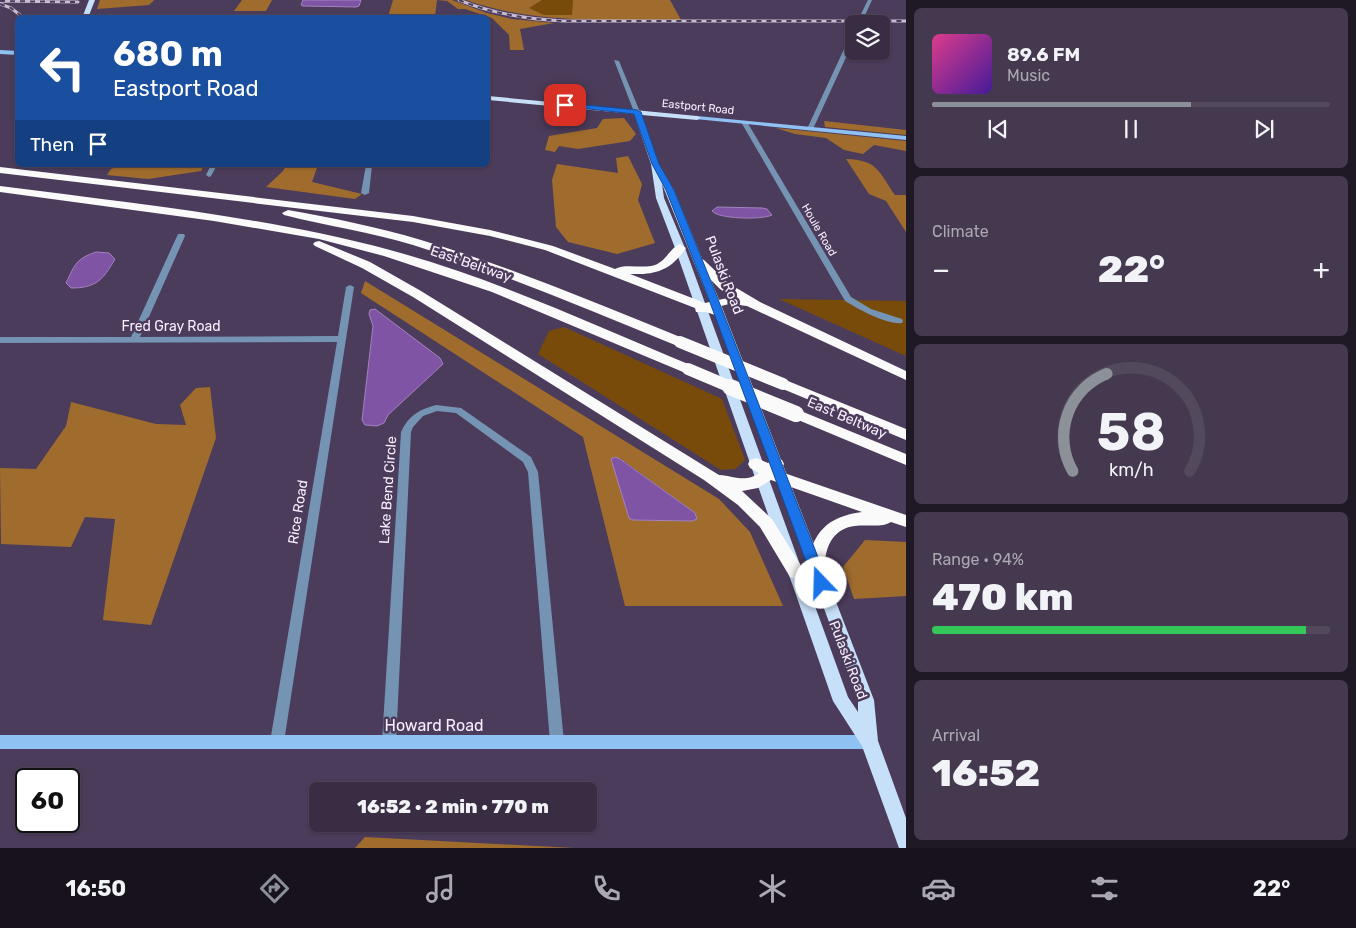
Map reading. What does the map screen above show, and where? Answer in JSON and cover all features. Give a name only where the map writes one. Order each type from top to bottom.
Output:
[{"type":"highway","points":[[0,170],[413,219],[490,233],[549,248],[708,307],[737,300],[755,304]]},
{"type":"highway","name":"East Beltway","points":[[0,174],[193,198],[279,211],[416,242],[513,275],[906,435]]},
{"type":"highway","name":"East Beltway","points":[[0,189],[214,218],[319,236],[388,252],[496,289],[906,460]]},
{"type":"highway","points":[[214,218],[304,239],[334,250],[366,265],[417,294],[710,476],[744,501],[766,523],[796,572]]},
{"type":"highway","points":[[603,268],[626,271],[662,266],[671,261],[680,248]]},
{"type":"highway","points":[[700,264],[724,286],[755,304],[906,376]]},
{"type":"highway","points":[[710,476],[735,485],[751,485],[769,471],[906,521]]},
{"type":"highway","points":[[815,566],[824,536],[839,525],[866,518],[906,521]]},
{"type":"main road","points":[[86,15],[92,0]]},
{"type":"main road","name":"Eastport Road","points":[[490,98],[697,118]]},
{"type":"main road","name":"Pulaski Road","points":[[637,112],[655,164],[660,198],[680,248],[708,307],[769,471],[815,566],[866,700],[869,742]]},
{"type":"main road","name":"Pulaski Road","points":[[655,164],[670,190],[700,264],[708,307]]},
{"type":"main road","name":"Pulaski Road","points":[[769,471],[796,572],[841,701],[869,742],[906,843]]},
{"type":"street","points":[[862,15],[870,0]]},
{"type":"street","points":[[1,52],[15,53]]},
{"type":"street","points":[[810,129],[845,53]]},
{"type":"street","name":"Pulaski Road","points":[[616,61],[637,112]]},
{"type":"street","name":"Eastport Road","points":[[697,118],[906,138]]},
{"type":"street","name":"Houle Road","points":[[744,122],[848,300],[868,311],[899,322]]},
{"type":"street","points":[[209,176],[213,167]]},
{"type":"street","points":[[365,193],[370,167]]},
{"type":"street","points":[[135,339],[181,236]]},
{"type":"street","name":"Rice Road","points":[[276,742],[350,287]]},
{"type":"street","name":"Fred Gray Road","points":[[0,340],[341,339]]},
{"type":"street","name":"Lake Bend Circle","points":[[389,742],[406,432],[409,425],[420,414],[436,408],[458,410],[527,460],[533,472],[557,742]]},
{"type":"street","name":"Howard Road","points":[[0,742],[869,742]]},
{"type":"shaded area","points":[[100,0],[154,0],[149,5],[97,9]]},
{"type":"shaded area","points":[[242,0],[272,0],[266,11],[234,11]]},
{"type":"shaded area","points":[[303,0],[361,0],[359,6],[356,7],[303,6],[301,5]]},
{"type":"shaded area","points":[[393,0],[437,0],[435,15],[389,15]]},
{"type":"shaded area","points":[[437,0],[452,0],[487,13],[512,19],[554,23],[520,29],[524,50],[510,50],[509,35],[490,17],[490,15],[458,9],[447,1]]},
{"type":"shaded area","points":[[466,0],[542,0],[529,8],[544,15],[572,15],[573,0],[670,0],[681,20],[599,20],[546,17],[519,14]]},
{"type":"shaded area","points":[[542,0],[573,0],[573,15],[543,15],[528,8]]},
{"type":"shaded area","points":[[624,118],[636,134],[630,141],[578,149],[559,146],[555,152],[545,150],[549,136],[597,128],[603,119]]},
{"type":"shaded area","points":[[824,121],[906,130],[906,135],[825,127]]},
{"type":"shaded area","points":[[776,128],[906,141],[906,151],[874,145],[863,154],[844,150],[826,138],[795,134]]},
{"type":"shaded area","points":[[628,156],[642,184],[638,200],[655,243],[617,254],[568,242],[556,227],[552,180],[557,164],[618,173],[616,158]]},
{"type":"shaded area","points":[[846,159],[865,162],[876,168],[895,195],[906,195],[906,232],[886,201],[869,194]]},
{"type":"shaded area","points":[[116,167],[203,167],[201,171],[148,179],[107,175],[111,169]]},
{"type":"shaded area","points":[[285,167],[317,167],[312,182],[362,194],[355,199],[266,187]]},
{"type":"shaded area","points":[[717,207],[762,208],[767,209],[772,215],[759,218],[722,216],[712,211]]},
{"type":"shaded area","points":[[96,252],[109,253],[115,259],[107,272],[93,284],[80,288],[71,288],[66,283],[74,267],[84,257]]},
{"type":"shaded area","points":[[365,281],[719,499],[750,532],[783,606],[625,606],[583,437],[361,293]],"holes":[[[615,457],[621,459],[695,513],[697,519],[692,521],[633,520],[630,518]]]},
{"type":"shaded area","points":[[779,299],[906,301],[906,356]]},
{"type":"shaded area","points":[[375,309],[440,358],[443,364],[388,415],[384,423],[377,426],[365,425],[362,420],[373,326],[369,314],[370,310]]},
{"type":"shaded area","points":[[564,327],[722,399],[745,460],[735,469],[721,470],[538,354],[549,331]]},
{"type":"shaded area","points":[[210,387],[216,438],[151,625],[103,620],[115,519],[85,517],[71,547],[1,544],[0,468],[36,469],[66,426],[71,402],[156,424],[186,425],[180,405],[196,388]]},
{"type":"shaded area","points":[[615,457],[695,513],[697,519],[692,521],[633,520],[629,518],[611,459]]},
{"type":"shaded area","points":[[865,540],[906,542],[906,596],[854,599],[843,567]]},
{"type":"shaded area","points":[[365,837],[574,848],[355,848]]},
{"type":"railway","points":[[459,0],[510,15],[563,21],[906,21]]},
{"type":"railway","points":[[0,1],[78,2]]},
{"type":"railway","points":[[0,4],[11,8],[20,15]]},
{"type":"route","points":[[565,105],[637,112],[655,164],[670,190],[710,289],[821,583]]}]
